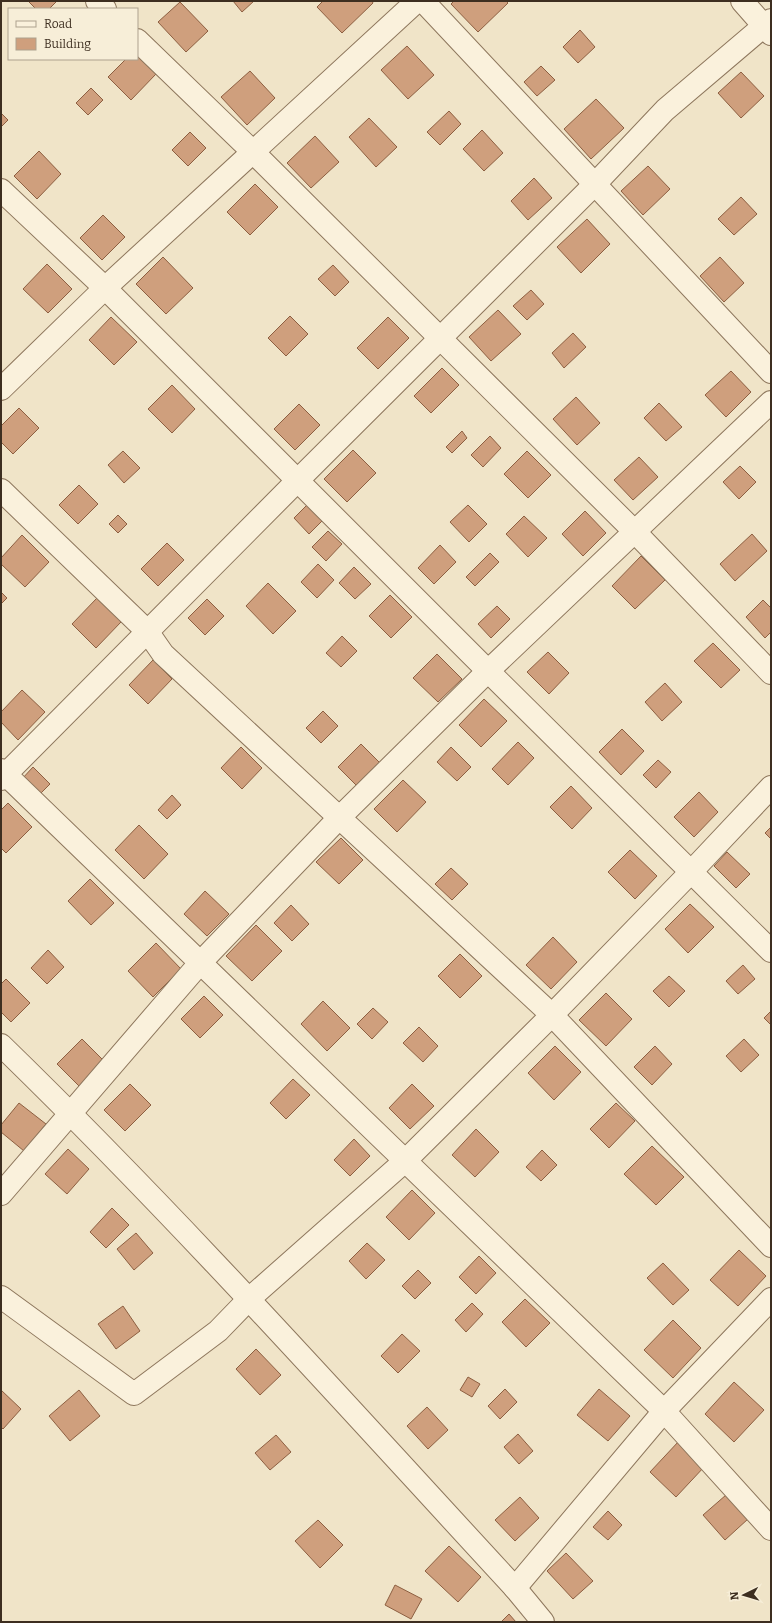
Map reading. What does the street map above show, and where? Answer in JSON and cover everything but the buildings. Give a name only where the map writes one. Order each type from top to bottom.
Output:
[{"type":"street","points":[[1,389],[105,288],[252,151],[417,1]]},
{"type":"street","points":[[423,1],[771,372]]},
{"type":"street","points":[[742,1],[769,27],[665,110],[595,184],[2,774],[664,1411],[771,1528]]},
{"type":"street","points":[[138,41],[252,151],[635,532],[771,673]]},
{"type":"street","points":[[1,190],[105,288],[488,671],[771,951]]},
{"type":"street","points":[[1,1194],[200,963],[339,818],[488,671],[771,402]]},
{"type":"street","points":[[1,490],[147,631],[163,654],[552,1015],[771,1246]]},
{"type":"street","points":[[1,1297],[134,1394],[218,1331],[249,1299],[405,1162],[552,1015],[771,787]]},
{"type":"street","points":[[1,1045],[71,1113],[249,1299],[515,1588],[543,1622]]},
{"type":"street","points":[[515,1588],[664,1411],[771,1298]]}]
